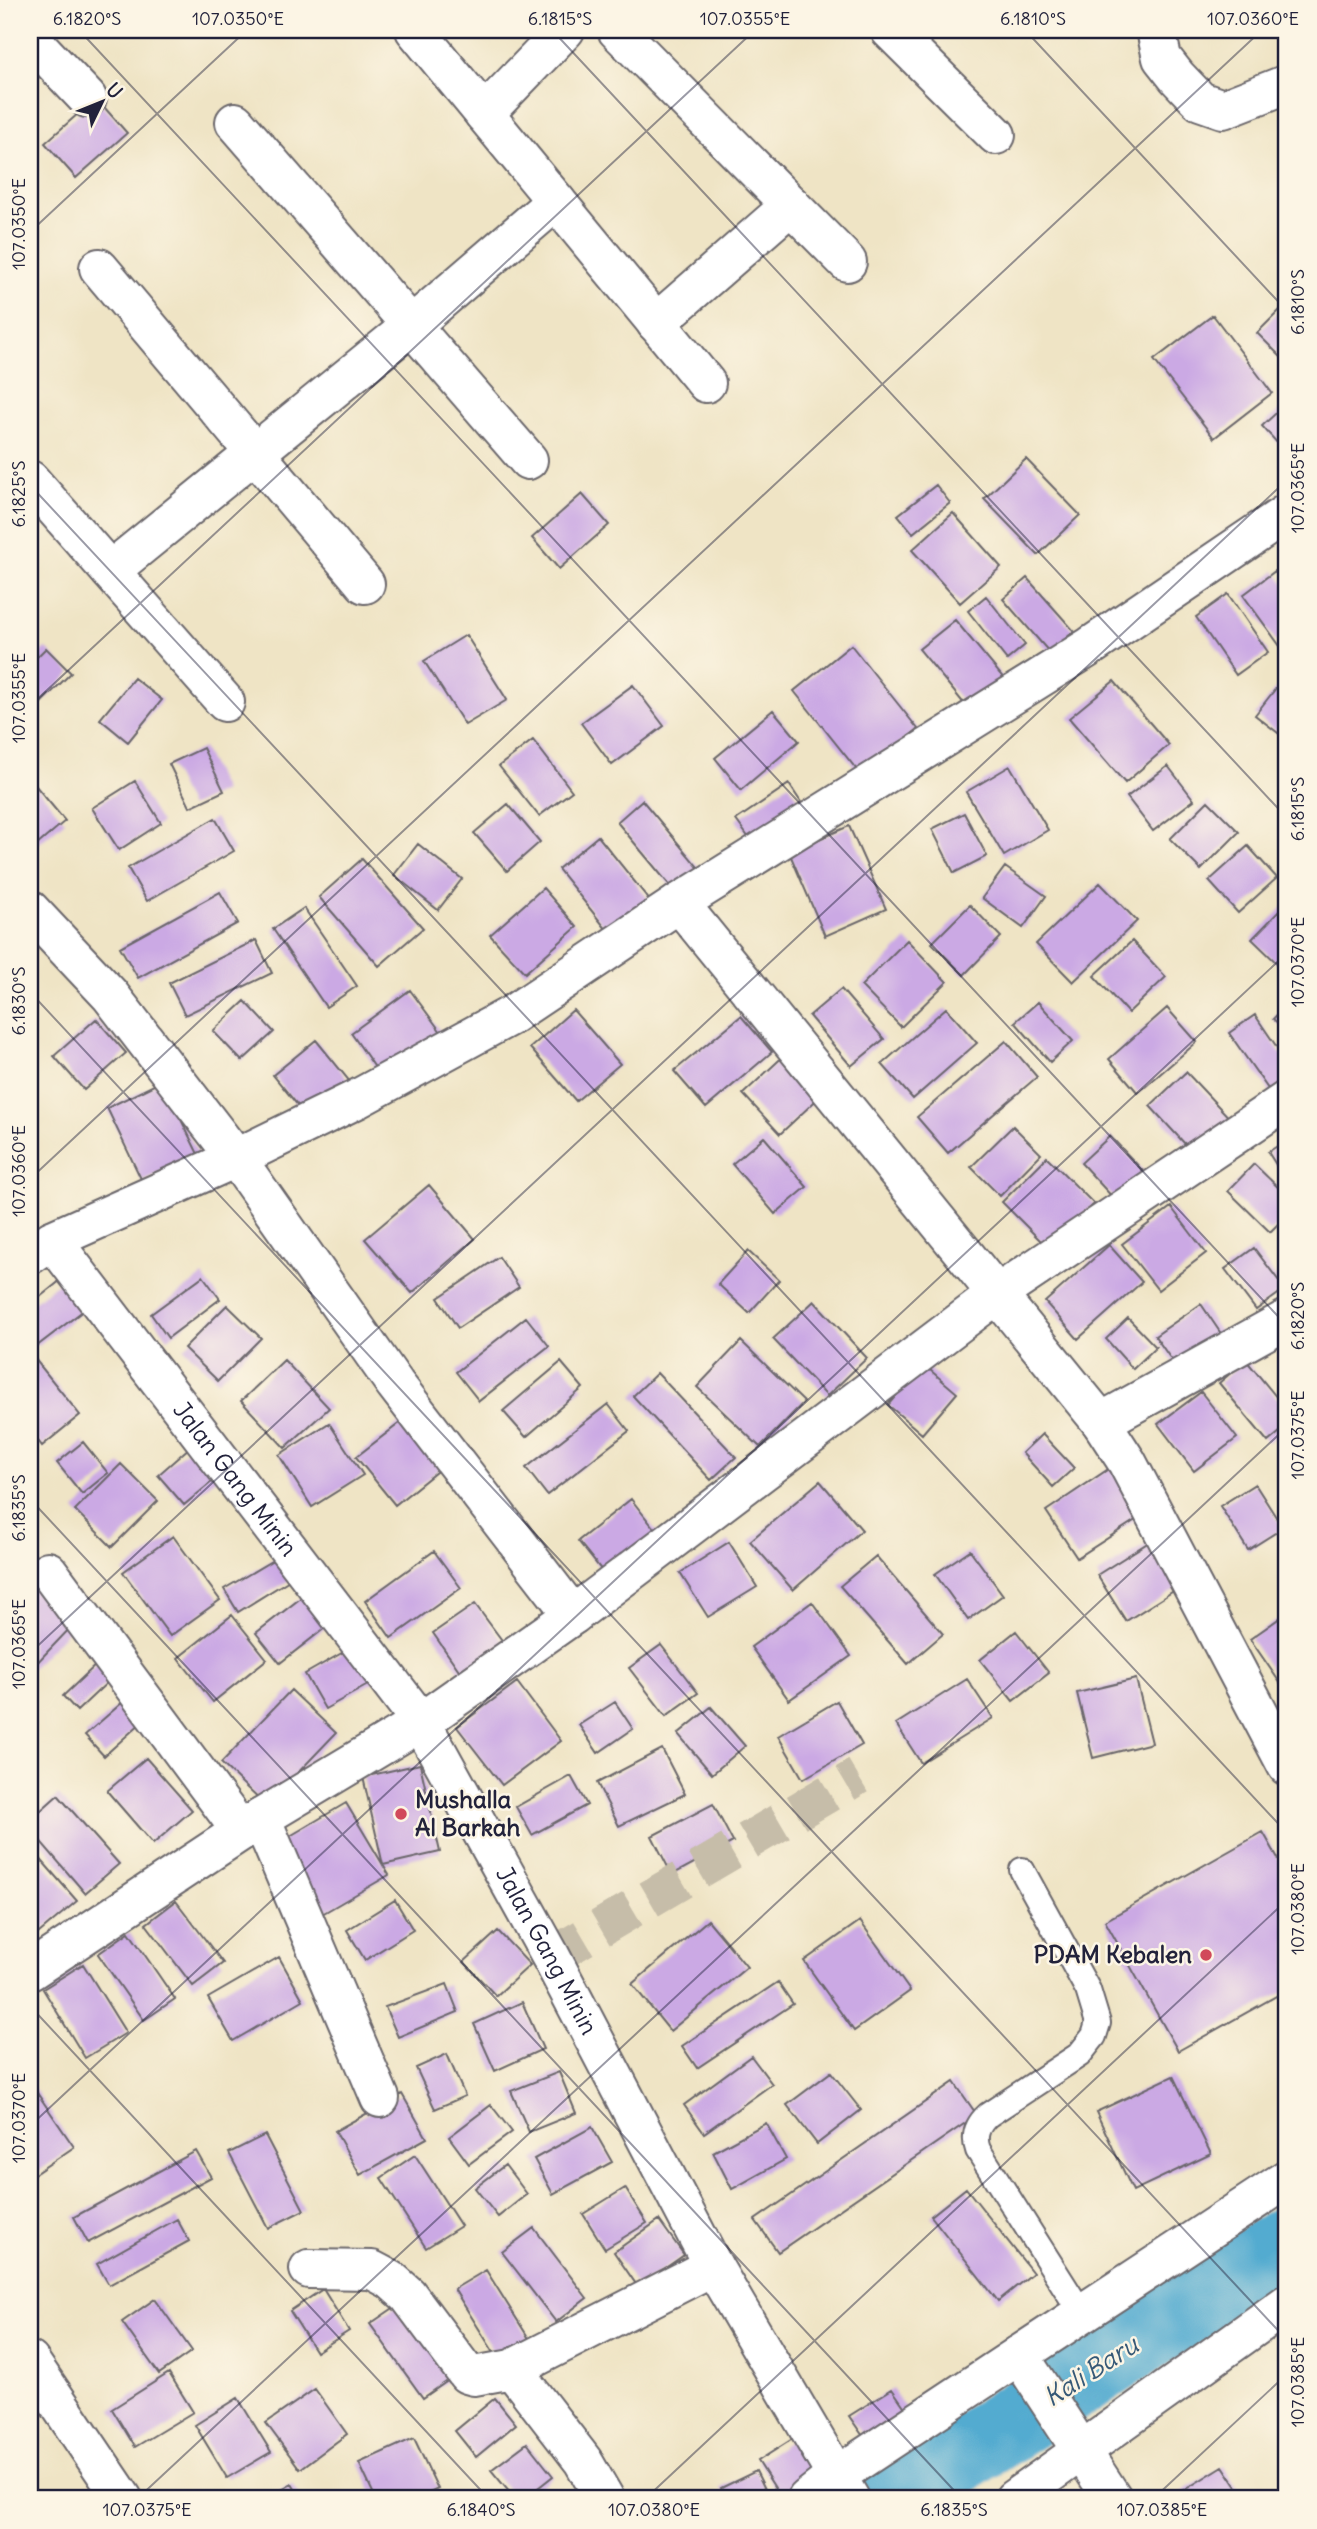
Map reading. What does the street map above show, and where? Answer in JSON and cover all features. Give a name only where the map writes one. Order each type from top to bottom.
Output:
[{"type":"street","points":[[415,30],[706,383]]},
{"type":"street","points":[[484,114],[565,30]]},
{"type":"street","points":[[617,30],[847,262]]},
{"type":"street","points":[[890,30],[996,135]]},
{"type":"street","points":[[1156,30],[1163,58],[1200,101],[1223,109],[1287,85]]},
{"type":"street","points":[[30,38],[87,98]]},
{"type":"street","points":[[234,122],[527,460]]},
{"type":"street","points":[[110,571],[411,326],[556,201]]},
{"type":"street","points":[[656,323],[790,205]]},
{"type":"street","points":[[99,268],[365,584]]},
{"type":"street","points":[[33,490],[110,571],[225,702]]},
{"type":"street","points":[[41,1248],[357,1099],[510,1016],[679,903],[1091,646],[1287,513]]},
{"type":"street","points":[[679,903],[1101,1422],[1127,1462],[1287,1766]]},
{"type":"street","points":[[30,910],[110,995],[236,1158],[395,1384],[573,1615]]},
{"type":"street","points":[[30,1971],[251,1824],[421,1722],[573,1615],[996,1295],[1287,1100]]},
{"type":"street","name":"Jalan Gang Minin","points":[[41,1248],[421,1722],[551,1957],[831,2492]]},
{"type":"street","points":[[1101,1422],[1287,1320]]},
{"type":"street","points":[[48,1571],[251,1824],[380,2098]]},
{"type":"street","points":[[831,2492],[1027,2368],[1082,2314],[1287,2179]]},
{"type":"street","points":[[309,2269],[372,2270],[391,2280],[408,2295],[467,2374],[474,2376],[512,2370],[713,2266]]},
{"type":"street","points":[[1014,2499],[1076,2443],[1287,2304]]},
{"type":"street","points":[[30,2361],[123,2499]]},
{"type":"street","points":[[1027,2368],[1113,2499]]},
{"type":"street","points":[[512,2370],[583,2461],[605,2499]]},
{"type":"lane","points":[[1022,1870],[1088,1990],[1098,2023],[1094,2036],[1079,2055],[988,2115],[980,2122],[974,2140],[1082,2314]]},
{"type":"building","points":[[96,98],[127,133],[76,178],[45,143]]},
{"type":"building","points":[[1285,305],[1287,308],[1287,363],[1257,333]]},
{"type":"building","points":[[1213,315],[1272,393],[1214,438],[1154,360]]},
{"type":"building","points":[[1287,403],[1287,454],[1262,426]]},
{"type":"building","points":[[1026,459],[1080,515],[1038,555],[984,499]]},
{"type":"building","points":[[936,485],[950,503],[913,533],[898,515]]},
{"type":"building","points":[[582,494],[609,525],[559,569],[532,538]]},
{"type":"building","points":[[953,513],[1001,567],[960,603],[912,550]]},
{"type":"building","points":[[1275,571],[1287,587],[1287,640],[1280,646],[1243,595]]},
{"type":"building","points":[[1027,578],[1074,631],[1050,653],[1003,599]]},
{"type":"building","points":[[1228,594],[1268,652],[1236,675],[1196,617]]},
{"type":"building","points":[[986,596],[1025,645],[1007,660],[968,611]]},
{"type":"building","points":[[955,620],[1011,687],[975,717],[919,649]]},
{"type":"building","points":[[466,635],[507,700],[465,725],[424,661]]},
{"type":"building","points":[[851,645],[918,729],[861,775],[794,691]]},
{"type":"building","points":[[46,648],[71,673],[30,714],[30,664]]},
{"type":"building","points":[[134,678],[162,700],[128,742],[100,719]]},
{"type":"building","points":[[1114,681],[1169,745],[1125,783],[1069,718]]},
{"type":"building","points":[[1280,683],[1287,688],[1287,729],[1282,736],[1255,715]]},
{"type":"building","points":[[633,685],[664,726],[612,765],[581,723]]},
{"type":"building","points":[[773,710],[799,741],[741,790],[715,758]]},
{"type":"building","points":[[533,740],[572,791],[539,816],[499,766]]},
{"type":"building","points":[[203,748],[224,791],[190,807],[169,764]]},
{"type":"building","points":[[1010,766],[1048,830],[1004,856],[966,792]]},
{"type":"building","points":[[1168,766],[1194,800],[1153,831],[1127,797]]},
{"type":"building","points":[[135,781],[161,823],[119,850],[92,808]]},
{"type":"building","points":[[789,784],[806,810],[754,845],[736,820]]},
{"type":"building","points":[[35,785],[65,821],[30,851],[30,790]]},
{"type":"building","points":[[642,800],[703,873],[677,894],[617,822]]},
{"type":"building","points":[[1208,801],[1239,832],[1201,870],[1170,839]]},
{"type":"building","points":[[508,804],[540,842],[507,871],[474,833]]},
{"type":"building","points":[[964,813],[987,856],[954,873],[932,829]]},
{"type":"building","points":[[215,818],[234,851],[147,901],[128,868]]},
{"type":"building","points":[[849,826],[886,909],[825,936],[789,852]]},
{"type":"building","points":[[598,836],[651,902],[611,935],[558,869]]},
{"type":"building","points":[[418,844],[462,879],[438,910],[394,875]]},
{"type":"building","points":[[1248,846],[1277,878],[1238,913],[1209,881]]},
{"type":"building","points":[[362,859],[423,928],[379,966],[319,897]]},
{"type":"building","points":[[1005,867],[1046,896],[1023,928],[982,898]]},
{"type":"building","points":[[1100,883],[1137,921],[1073,982],[1036,944]]},
{"type":"building","points":[[543,888],[577,927],[525,973],[490,935]]},
{"type":"building","points":[[220,892],[238,923],[138,978],[120,947]]},
{"type":"building","points":[[1287,903],[1287,973],[1252,939]]},
{"type":"building","points":[[970,905],[1001,937],[964,975],[932,943]]},
{"type":"building","points":[[304,908],[357,986],[326,1007],[273,929]]},
{"type":"building","points":[[256,940],[272,973],[185,1015],[169,983]]},
{"type":"building","points":[[907,940],[947,982],[901,1027],[861,986]]},
{"type":"building","points":[[1132,941],[1166,977],[1128,1013],[1094,976]]},
{"type":"building","points":[[841,989],[884,1039],[851,1066],[809,1016]]},
{"type":"building","points":[[410,990],[441,1032],[381,1076],[351,1033]]},
{"type":"building","points":[[245,1001],[274,1032],[242,1061],[213,1031]]},
{"type":"building","points":[[1038,1002],[1073,1041],[1050,1062],[1015,1022]]},
{"type":"building","points":[[1287,1004],[1287,1031],[1273,1019]]},
{"type":"building","points":[[946,1008],[977,1043],[913,1099],[882,1064]]},
{"type":"building","points":[[1167,1008],[1197,1042],[1138,1093],[1109,1059]]},
{"type":"building","points":[[573,1010],[620,1064],[576,1101],[530,1048]]},
{"type":"building","points":[[1255,1015],[1287,1062],[1287,1086],[1273,1096],[1229,1033]]},
{"type":"building","points":[[741,1016],[772,1052],[706,1108],[674,1071]]},
{"type":"building","points":[[96,1019],[126,1053],[84,1090],[54,1056]]},
{"type":"building","points":[[316,1040],[351,1083],[308,1118],[273,1075]]},
{"type":"building","points":[[1006,1041],[1037,1077],[948,1153],[917,1117]]},
{"type":"building","points":[[790,1050],[827,1090],[780,1134],[743,1094]]},
{"type":"building","points":[[1186,1072],[1235,1124],[1198,1158],[1150,1106]]},
{"type":"building","points":[[162,1081],[198,1154],[142,1181],[107,1108]]},
{"type":"building","points":[[1013,1126],[1041,1154],[1000,1196],[971,1167]]},
{"type":"building","points":[[1110,1136],[1146,1174],[1116,1201],[1081,1163]]},
{"type":"building","points":[[764,1137],[807,1187],[775,1214],[732,1164]]},
{"type":"building","points":[[1287,1140],[1287,1182],[1268,1152]]},
{"type":"building","points":[[1047,1157],[1094,1204],[1049,1249],[1002,1202]]},
{"type":"building","points":[[1254,1164],[1287,1196],[1287,1215],[1270,1232],[1228,1191]]},
{"type":"building","points":[[429,1185],[475,1239],[412,1293],[365,1239]]},
{"type":"building","points":[[1171,1207],[1206,1253],[1158,1290],[1122,1244]]},
{"type":"building","points":[[1109,1245],[1142,1282],[1078,1339],[1045,1302]]},
{"type":"building","points":[[1254,1248],[1285,1289],[1256,1310],[1225,1269]]},
{"type":"building","points":[[748,1251],[779,1280],[749,1313],[718,1284]]},
{"type":"building","points":[[499,1257],[519,1287],[458,1328],[438,1298]]},
{"type":"building","points":[[203,1276],[220,1299],[168,1338],[151,1314]]},
{"type":"building","points":[[61,1280],[84,1310],[37,1346],[30,1336],[30,1305]]},
{"type":"building","points":[[814,1301],[867,1358],[827,1396],[773,1339]]},
{"type":"building","points":[[1201,1304],[1228,1344],[1182,1375],[1155,1336]]},
{"type":"building","points":[[227,1305],[261,1338],[218,1381],[184,1348]]},
{"type":"building","points":[[526,1317],[549,1346],[479,1401],[456,1372]]},
{"type":"building","points":[[1128,1318],[1156,1347],[1133,1369],[1106,1339]]},
{"type":"building","points":[[741,1341],[804,1402],[760,1447],[697,1387]]},
{"type":"building","points":[[30,1353],[80,1415],[42,1446],[30,1430]]},
{"type":"building","points":[[284,1360],[329,1408],[285,1448],[241,1401]]},
{"type":"building","points":[[1246,1360],[1287,1410],[1287,1426],[1268,1442],[1219,1383]]},
{"type":"building","points":[[561,1362],[583,1388],[526,1437],[503,1411]]},
{"type":"building","points":[[923,1364],[957,1393],[922,1434],[888,1405]]},
{"type":"building","points":[[657,1373],[736,1457],[711,1480],[633,1396]]},
{"type":"building","points":[[1201,1392],[1237,1438],[1194,1471],[1158,1424]]},
{"type":"building","points":[[608,1404],[629,1431],[547,1495],[526,1468]]},
{"type":"building","points":[[409,1416],[447,1463],[395,1505],[356,1457]]},
{"type":"building","points":[[329,1423],[363,1475],[312,1507],[279,1455]]},
{"type":"building","points":[[1042,1434],[1074,1468],[1053,1487],[1022,1453]]},
{"type":"building","points":[[198,1440],[225,1471],[184,1505],[158,1475]]},
{"type":"building","points":[[83,1442],[108,1473],[82,1494],[57,1463]]},
{"type":"building","points":[[1119,1462],[1151,1510],[1077,1558],[1046,1511]]},
{"type":"building","points":[[121,1464],[158,1501],[112,1547],[75,1510]]},
{"type":"building","points":[[820,1481],[862,1530],[793,1590],[750,1541]]},
{"type":"building","points":[[1255,1484],[1283,1528],[1248,1550],[1220,1506]]},
{"type":"building","points":[[631,1499],[664,1541],[611,1582],[578,1541]]},
{"type":"building","points":[[173,1536],[220,1600],[170,1636],[123,1572]]},
{"type":"building","points":[[1154,1539],[1183,1585],[1126,1621],[1097,1575]]},
{"type":"building","points":[[729,1542],[757,1587],[708,1617],[680,1573]]},
{"type":"building","points":[[970,1550],[1003,1595],[968,1620],[935,1574]]},
{"type":"building","points":[[434,1551],[461,1588],[391,1638],[365,1601]]},
{"type":"building","points":[[876,1556],[943,1634],[908,1664],[840,1586]]},
{"type":"building","points":[[278,1557],[291,1579],[238,1612],[224,1589]]},
{"type":"building","points":[[35,1586],[74,1624],[31,1669],[30,1591]]},
{"type":"building","points":[[306,1594],[330,1624],[280,1663],[256,1633]]},
{"type":"building","points":[[812,1602],[851,1656],[789,1700],[751,1647]]},
{"type":"building","points":[[475,1604],[504,1643],[461,1673],[433,1633]]},
{"type":"building","points":[[1287,1613],[1287,1689],[1285,1690],[1250,1639]]},
{"type":"building","points":[[232,1615],[267,1659],[213,1702],[178,1658]]},
{"type":"building","points":[[1016,1631],[1049,1673],[1013,1701],[980,1660]]},
{"type":"building","points":[[661,1645],[698,1693],[666,1716],[629,1668]]},
{"type":"building","points":[[354,1646],[375,1681],[325,1709],[305,1674]]},
{"type":"building","points":[[98,1663],[112,1678],[77,1711],[63,1696]]},
{"type":"building","points":[[967,1679],[993,1718],[921,1763],[896,1724]]},
{"type":"building","points":[[1136,1679],[1152,1743],[1093,1758],[1077,1693]]},
{"type":"building","points":[[517,1682],[561,1741],[502,1785],[457,1727]]},
{"type":"building","points":[[291,1690],[336,1733],[266,1806],[221,1763]]},
{"type":"building","points":[[124,1701],[142,1722],[104,1756],[85,1735]]},
{"type":"building","points":[[837,1701],[862,1745],[803,1779],[778,1736]]},
{"type":"building","points":[[615,1702],[633,1729],[598,1753],[579,1725]]},
{"type":"building","points":[[711,1707],[745,1746],[712,1774],[678,1734]]},
{"type":"building","points":[[662,1749],[685,1794],[619,1826],[597,1783]]},
{"type":"building","points":[[146,1758],[192,1810],[153,1844],[107,1791]]},
{"type":"building","name":"Mushalla Al Barkah","points":[[420,1764],[440,1852],[383,1865],[363,1777]]},
{"type":"building","points":[[571,1776],[587,1805],[532,1835],[516,1807]]},
{"type":"building","points":[[58,1795],[119,1864],[85,1893],[30,1829],[30,1820]]},
{"type":"building","points":[[346,1803],[389,1875],[322,1914],[280,1842]]},
{"type":"building","points":[[713,1804],[733,1842],[672,1875],[652,1836]]},
{"type":"building","name":"PDAM Kebalen","points":[[1263,1832],[1287,1874],[1287,1990],[1178,2051],[1105,1921]]},
{"type":"building","points":[[30,1847],[77,1901],[33,1938],[30,1934]]},
{"type":"building","points":[[395,1900],[413,1930],[365,1960],[347,1930]]},
{"type":"building","points":[[176,1901],[223,1963],[193,1986],[146,1924]]},
{"type":"building","points":[[708,1920],[747,1967],[670,2031],[632,1984]]},
{"type":"building","points":[[860,1921],[910,1991],[854,2031],[804,1961]]},
{"type":"building","points":[[498,1931],[530,1965],[496,1996],[464,1962]]},
{"type":"building","points":[[129,1932],[175,1999],[144,2020],[98,1954]]},
{"type":"building","points":[[279,1957],[303,2000],[233,2041],[208,1998]]},
{"type":"building","points":[[83,1964],[126,2033],[85,2058],[43,1989]]},
{"type":"building","points":[[778,1982],[793,2004],[697,2068],[682,2046]]},
{"type":"building","points":[[447,1984],[458,2012],[398,2037],[385,2007]]},
{"type":"building","points":[[522,2002],[543,2049],[495,2071],[474,2024]]},
{"type":"building","points":[[447,2054],[465,2096],[435,2109],[416,2068]]},
{"type":"building","points":[[751,2056],[772,2084],[704,2133],[684,2105]]},
{"type":"building","points":[[559,2072],[576,2113],[529,2132],[511,2091]]},
{"type":"building","points":[[831,2072],[861,2110],[817,2144],[787,2105]]},
{"type":"building","points":[[1173,2076],[1211,2154],[1133,2191],[1096,2112]]},
{"type":"building","points":[[954,2082],[977,2115],[778,2252],[755,2220]]},
{"type":"building","points":[[33,2087],[74,2147],[30,2177],[30,2089]]},
{"type":"building","points":[[402,2094],[427,2138],[360,2175],[335,2131]]},
{"type":"building","points":[[491,2105],[512,2132],[469,2164],[449,2137]]},
{"type":"building","points":[[766,2123],[786,2159],[732,2189],[713,2152]]},
{"type":"building","points":[[592,2127],[612,2162],[553,2194],[534,2159]]},
{"type":"building","points":[[265,2135],[304,2210],[268,2228],[229,2153]]},
{"type":"building","points":[[196,2151],[211,2177],[88,2243],[74,2217]]},
{"type":"building","points":[[415,2155],[461,2226],[426,2248],[381,2178]]},
{"type":"building","points":[[505,2165],[527,2194],[498,2217],[475,2188]]},
{"type":"building","points":[[625,2188],[647,2223],[605,2249],[583,2214]]},
{"type":"building","points":[[966,2188],[1033,2273],[998,2301],[931,2216]]},
{"type":"building","points":[[177,2219],[189,2241],[109,2285],[97,2264]]},
{"type":"building","points":[[659,2220],[684,2255],[638,2287],[614,2252]]},
{"type":"building","points":[[534,2228],[587,2298],[556,2322],[502,2252]]},
{"type":"building","points":[[486,2270],[533,2345],[501,2364],[454,2289]]},
{"type":"building","points":[[323,2289],[349,2331],[316,2352],[290,2311]]},
{"type":"building","points":[[155,2299],[192,2351],[159,2374],[122,2322]]},
{"type":"building","points":[[405,2300],[459,2373],[423,2398],[370,2324]]},
{"type":"building","points":[[169,2373],[193,2412],[135,2447],[112,2409]]},
{"type":"building","points":[[315,2389],[347,2434],[300,2469],[266,2423]]},
{"type":"building","points":[[892,2389],[908,2412],[865,2439],[849,2416]]},
{"type":"building","points":[[238,2398],[271,2452],[227,2478],[195,2425]]},
{"type":"building","points":[[495,2398],[516,2424],[476,2457],[455,2431]]},
{"type":"building","points":[[799,2435],[826,2478],[792,2499],[782,2499],[758,2461]]},
{"type":"building","points":[[414,2438],[438,2489],[417,2499],[376,2499],[359,2463]]},
{"type":"building","points":[[527,2443],[553,2476],[524,2499],[515,2499],[491,2470]]},
{"type":"building","points":[[1223,2466],[1245,2499],[1170,2499]]},
{"type":"building","points":[[756,2471],[770,2499],[727,2499],[721,2488]]},
{"type":"building","points":[[292,2484],[301,2499],[266,2499]]},
{"type":"waterway","name":"Kali Baru","points":[[894,2499],[1287,2243]]},
{"type":"tunnel","points":[[551,1957],[858,1776]]},
{"type":"place","name":"Mushalla Al Barkah","points":[[401,1814]]},
{"type":"place","name":"PDAM Kebalen","points":[[1206,1955]]}]
